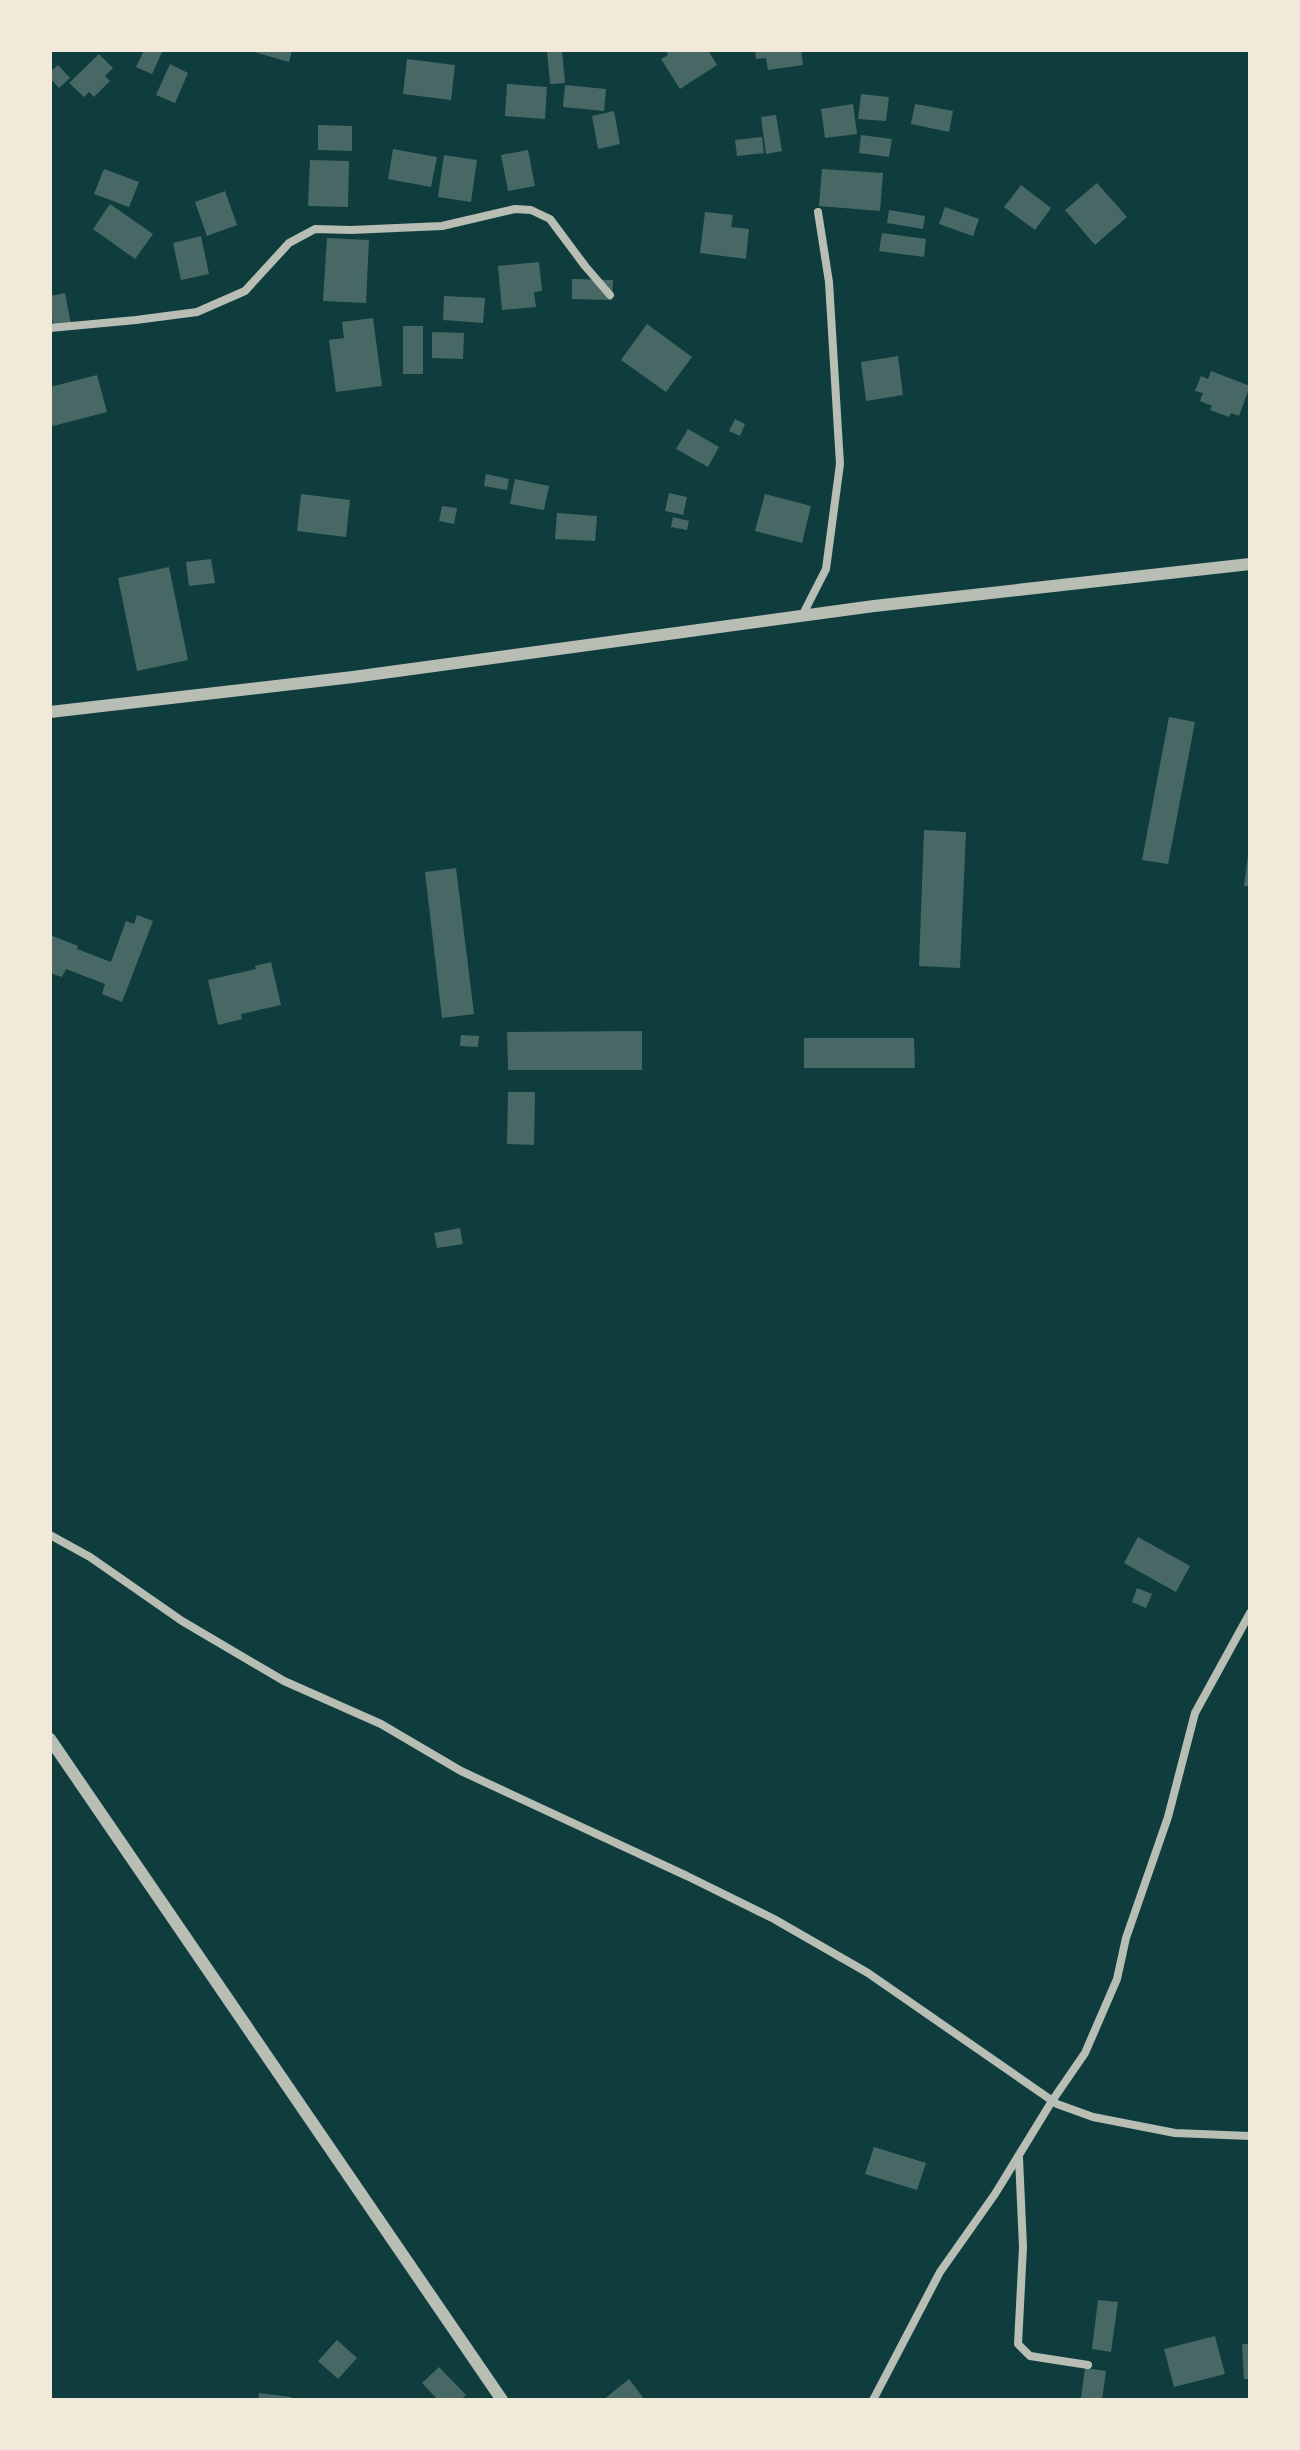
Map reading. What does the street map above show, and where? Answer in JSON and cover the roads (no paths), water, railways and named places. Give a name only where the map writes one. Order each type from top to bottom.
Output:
[{"type":"street","points":[[50,328],[197,312],[245,291],[289,243],[315,229],[442,226],[515,209],[531,210],[550,219],[610,295]]},
{"type":"street","points":[[802,616],[826,569],[840,464],[829,282],[818,212]]},
{"type":"street","points":[[50,712],[353,677],[874,606],[1250,564]]},
{"type":"street","points":[[50,1535],[90,1557],[182,1621],[284,1681],[381,1724],[461,1771],[774,1919],[855,1965],[1052,2101],[1093,2117],[1175,2133],[1250,2136]]},
{"type":"street","points":[[873,2400],[940,2272],[1019,2158],[1085,2053],[1117,1979],[1126,1938],[1168,1817],[1195,1713],[1250,1613]]},
{"type":"street","points":[[50,1739],[502,2400]]},
{"type":"street","points":[[1019,2158],[1023,2247],[1018,2344],[1030,2356],[1088,2365]]}]
